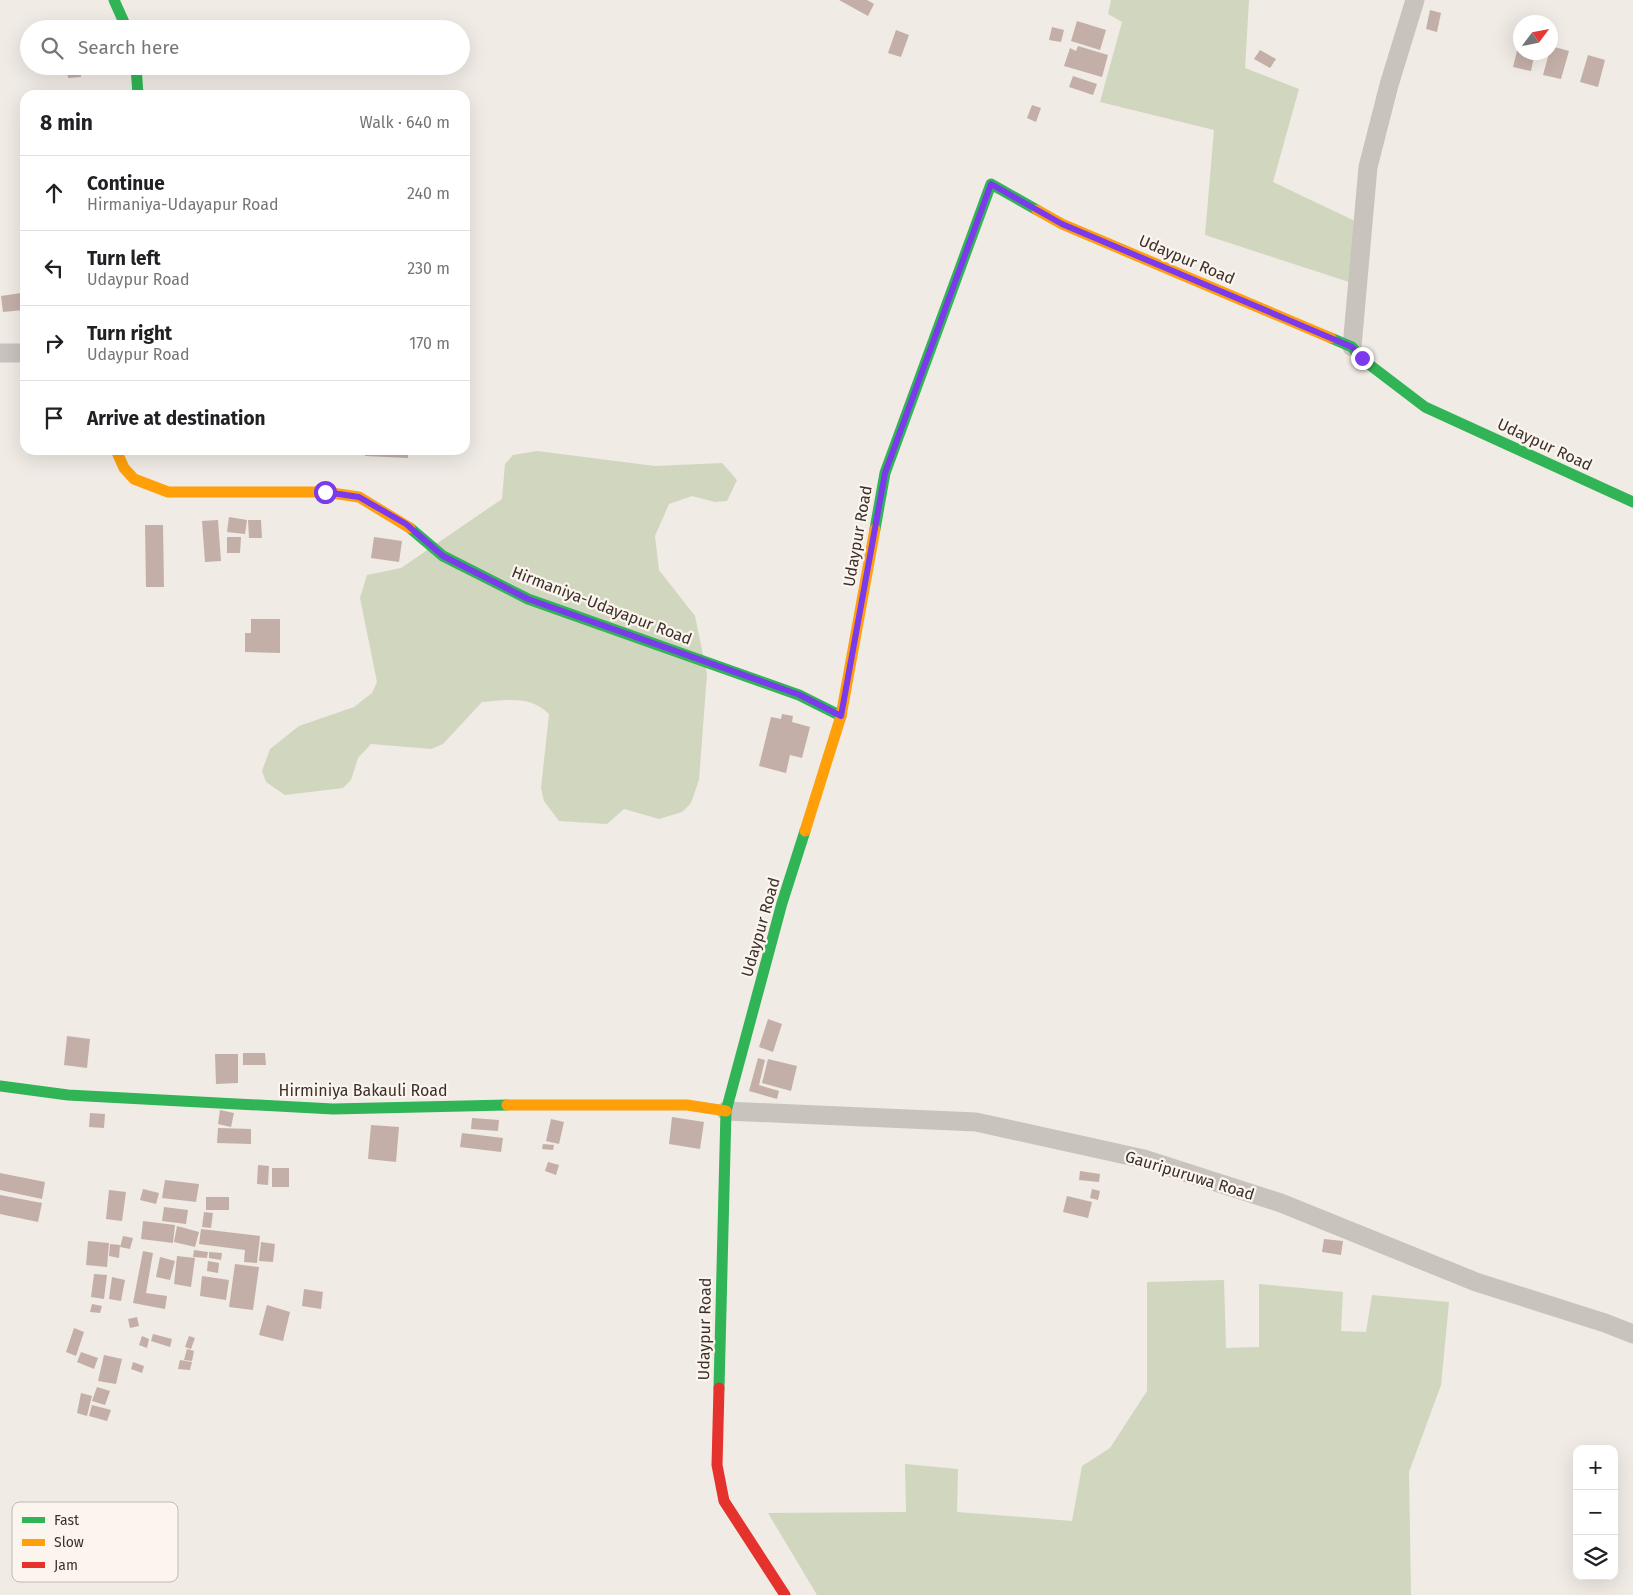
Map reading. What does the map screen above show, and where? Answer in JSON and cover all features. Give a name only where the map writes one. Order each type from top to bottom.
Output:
[{"type":"street","points":[[114,0],[123,20]]},
{"type":"street","points":[[1352,347],[1368,166],[1415,0]]},
{"type":"street","points":[[137,75],[138,90]]},
{"type":"street","name":"Udaypur Road","points":[[784,1595],[724,1501],[717,1465],[726,1111],[782,903],[841,716],[885,473],[991,184],[1062,224],[1352,347],[1362,358],[1425,407],[1633,502]]},
{"type":"street","points":[[0,353],[20,353]]},
{"type":"street","name":"Hirmaniya-Udayapur Road","points":[[118,455],[124,471],[145,486],[168,492],[325,492],[359,497],[406,524],[443,556],[528,599],[800,695],[841,716]]},
{"type":"street","name":"Hirminiya Bakauli Road","points":[[0,1086],[68,1095],[333,1109],[583,1104],[686,1105],[726,1111]]},
{"type":"street","name":"Gauripuruwa Road","points":[[726,1111],[976,1122],[1144,1159],[1281,1203],[1476,1282],[1605,1323],[1633,1334]]},
{"type":"green space","points":[[1111,0],[1249,0],[1245,68],[1299,89],[1273,182],[1355,221],[1349,282],[1205,235],[1214,130],[1100,102],[1122,22],[1108,14]]},
{"type":"green space","points":[[537,451],[655,466],[722,463],[737,480],[727,501],[715,502],[692,496],[669,504],[655,536],[659,570],[695,616],[707,674],[699,780],[691,803],[682,812],[659,819],[624,809],[607,824],[559,821],[544,801],[541,788],[549,714],[534,704],[518,700],[482,702],[443,744],[431,749],[371,744],[358,758],[351,780],[343,788],[285,795],[266,782],[262,771],[270,749],[299,726],[354,707],[372,693],[377,682],[360,598],[367,575],[401,568],[502,499],[505,464],[513,455]]},
{"type":"green space","points":[[1224,1280],[1226,1348],[1259,1347],[1259,1284],[1343,1292],[1341,1331],[1366,1332],[1372,1295],[1449,1302],[1441,1385],[1409,1472],[1411,1595],[817,1595],[768,1513],[906,1512],[905,1464],[958,1469],[957,1512],[1072,1521],[1082,1466],[1110,1448],[1147,1391],[1147,1282]]},
{"type":"building","points":[[839,0],[867,0],[874,4],[868,16]]},
{"type":"building","points":[[1430,10],[1441,13],[1437,32],[1426,29]]},
{"type":"building","points":[[1077,21],[1106,30],[1100,50],[1071,41]]},
{"type":"building","points":[[1052,27],[1064,30],[1061,42],[1049,40]]},
{"type":"building","points":[[896,30],[909,35],[901,57],[888,53]]},
{"type":"building","points":[[1078,46],[1108,55],[1102,77],[1064,66],[1070,48],[1076,51]]},
{"type":"building","points":[[1558,48],[1569,51],[1561,79],[1543,75],[1547,60],[1558,60]]},
{"type":"building","points":[[1260,50],[1276,59],[1270,68],[1254,59]]},
{"type":"building","points":[[1588,55],[1605,60],[1598,87],[1580,82]]},
{"type":"building","points":[[1515,60],[1533,60],[1531,71],[1513,67]]},
{"type":"building","points":[[68,75],[81,75],[81,77],[68,78]]},
{"type":"building","points":[[1073,76],[1097,84],[1093,95],[1069,87]]},
{"type":"building","points":[[1032,105],[1041,108],[1036,122],[1027,118]]},
{"type":"building","points":[[20,293],[20,310],[3,312],[1,296]]},
{"type":"building","points":[[408,455],[408,458],[365,456]]},
{"type":"building","points":[[229,517],[247,520],[245,534],[227,532]]},
{"type":"building","points":[[218,520],[221,561],[205,562],[202,521]]},
{"type":"building","points":[[248,520],[261,520],[262,538],[249,538]]},
{"type":"building","points":[[145,525],[163,525],[164,587],[146,587]]},
{"type":"building","points":[[227,537],[241,537],[240,553],[227,553]]},
{"type":"building","points":[[374,537],[402,541],[399,562],[371,558]]},
{"type":"building","points":[[251,619],[280,619],[280,653],[245,652],[245,633],[251,633]]},
{"type":"building","points":[[782,714],[793,716],[792,722],[810,727],[802,758],[790,755],[786,773],[759,766],[771,717],[781,719]]},
{"type":"building","points":[[768,1019],[782,1024],[773,1052],[759,1047]]},
{"type":"building","points":[[67,1036],[90,1039],[87,1068],[64,1065]]},
{"type":"building","points":[[243,1053],[265,1053],[266,1065],[243,1065]]},
{"type":"building","points":[[215,1054],[238,1054],[238,1083],[216,1084]]},
{"type":"building","points":[[758,1058],[765,1060],[759,1085],[779,1091],[777,1099],[749,1091]]},
{"type":"building","points":[[768,1059],[797,1066],[791,1091],[762,1083]]},
{"type":"building","points":[[220,1110],[234,1113],[231,1127],[218,1124]]},
{"type":"building","points":[[90,1113],[105,1114],[104,1128],[89,1127]]},
{"type":"building","points":[[672,1117],[704,1122],[700,1149],[669,1144]]},
{"type":"building","points":[[472,1118],[499,1120],[498,1131],[471,1129]]},
{"type":"building","points":[[551,1119],[564,1122],[559,1144],[546,1141]]},
{"type":"building","points":[[371,1125],[399,1127],[396,1162],[368,1159]]},
{"type":"building","points":[[218,1128],[251,1129],[251,1144],[217,1143]]},
{"type":"building","points":[[462,1133],[503,1138],[501,1152],[460,1147]]},
{"type":"building","points":[[543,1144],[554,1145],[553,1150],[542,1149]]},
{"type":"building","points":[[548,1162],[559,1165],[556,1175],[545,1171]]},
{"type":"building","points":[[258,1165],[269,1166],[268,1185],[257,1184]]},
{"type":"building","points":[[272,1168],[289,1168],[289,1187],[272,1187]]},
{"type":"building","points":[[1080,1171],[1100,1174],[1099,1182],[1079,1180]]},
{"type":"building","points":[[0,1173],[45,1182],[42,1199],[0,1190]]},
{"type":"building","points":[[165,1180],[199,1184],[196,1202],[162,1198]]},
{"type":"building","points":[[143,1189],[159,1193],[156,1204],[140,1200]]},
{"type":"building","points":[[1092,1189],[1100,1191],[1098,1200],[1090,1198]]},
{"type":"building","points":[[109,1190],[126,1192],[122,1221],[106,1219]]},
{"type":"building","points":[[0,1195],[42,1203],[38,1222],[0,1214]]},
{"type":"building","points":[[1067,1196],[1092,1202],[1088,1218],[1063,1212]]},
{"type":"building","points":[[206,1197],[229,1197],[229,1210],[206,1210]]},
{"type":"building","points":[[164,1207],[188,1210],[186,1224],[162,1221]]},
{"type":"building","points":[[204,1212],[213,1213],[211,1228],[202,1227]]},
{"type":"building","points":[[143,1221],[175,1225],[173,1243],[141,1239]]},
{"type":"building","points":[[177,1226],[199,1232],[195,1247],[174,1242]]},
{"type":"building","points":[[201,1229],[260,1236],[257,1263],[244,1262],[245,1250],[199,1244]]},
{"type":"building","points":[[123,1236],[133,1238],[130,1249],[120,1247]]},
{"type":"building","points":[[1324,1239],[1343,1241],[1341,1255],[1322,1252]]},
{"type":"building","points":[[88,1241],[109,1243],[107,1267],[86,1265]]},
{"type":"building","points":[[261,1242],[275,1244],[273,1262],[259,1261]]},
{"type":"building","points":[[110,1244],[120,1245],[119,1258],[109,1256]]},
{"type":"building","points":[[194,1250],[208,1252],[207,1258],[193,1257]]},
{"type":"building","points":[[143,1251],[153,1253],[146,1293],[167,1296],[165,1309],[133,1303]]},
{"type":"building","points":[[209,1252],[222,1253],[221,1260],[209,1258]]},
{"type":"building","points":[[177,1256],[195,1258],[191,1287],[174,1284]]},
{"type":"building","points":[[160,1257],[175,1261],[170,1280],[156,1277]]},
{"type":"building","points":[[208,1261],[219,1263],[218,1273],[207,1271]]},
{"type":"building","points":[[235,1264],[259,1267],[253,1310],[229,1307]]},
{"type":"building","points":[[94,1274],[107,1275],[104,1299],[91,1297]]},
{"type":"building","points":[[202,1276],[229,1280],[226,1300],[200,1296]]},
{"type":"building","points":[[112,1277],[125,1280],[121,1301],[109,1299]]},
{"type":"building","points":[[304,1289],[323,1292],[321,1309],[302,1306]]},
{"type":"building","points":[[92,1304],[102,1306],[100,1313],[90,1312]]},
{"type":"building","points":[[267,1305],[290,1312],[283,1341],[259,1335]]},
{"type":"building","points":[[137,1317],[139,1326],[130,1328],[128,1319]]},
{"type":"building","points":[[74,1328],[84,1332],[76,1356],[66,1352]]},
{"type":"building","points":[[153,1334],[172,1339],[170,1347],[151,1341]]},
{"type":"building","points":[[142,1336],[149,1339],[147,1348],[139,1345]]},
{"type":"building","points":[[189,1336],[195,1338],[191,1349],[185,1347]]},
{"type":"building","points":[[187,1349],[194,1351],[192,1361],[184,1360]]},
{"type":"building","points":[[81,1352],[98,1358],[94,1369],[77,1362]]},
{"type":"building","points":[[104,1355],[122,1359],[116,1384],[98,1381]]},
{"type":"building","points":[[180,1360],[192,1362],[190,1370],[178,1369]]},
{"type":"building","points":[[133,1362],[144,1366],[142,1373],[131,1369]]},
{"type":"building","points":[[97,1387],[110,1391],[105,1405],[92,1401]]},
{"type":"building","points":[[81,1393],[92,1396],[87,1416],[77,1413]]},
{"type":"building","points":[[92,1405],[111,1410],[107,1421],[89,1416]]},
{"type":"traffic: fast","points":[[114,0],[123,20]]},
{"type":"traffic: fast","points":[[137,75],[138,90]]},
{"type":"traffic: fast","points":[[875,529],[885,473],[991,184],[1037,210]]},
{"type":"traffic: fast","points":[[1331,338],[1352,347],[1362,359],[1425,407],[1633,502]]},
{"type":"traffic: fast","points":[[410,528],[443,556],[528,599],[799,695],[841,716]]},
{"type":"traffic: fast","points":[[719,1388],[726,1111],[782,903],[805,831]]},
{"type":"traffic: fast","points":[[0,1086],[68,1095],[333,1109],[507,1105]]},
{"type":"traffic: slow","points":[[1037,210],[1062,224],[1331,338]]},
{"type":"traffic: slow","points":[[118,455],[124,468],[134,479],[168,492],[325,492],[359,497],[410,528]]},
{"type":"traffic: slow","points":[[805,831],[841,716],[875,529]]},
{"type":"traffic: slow","points":[[507,1105],[687,1105],[726,1111]]},
{"type":"traffic: jam","points":[[719,1388],[717,1465],[724,1501],[785,1595]]},
{"type":"route","points":[[325,492],[359,497],[406,524],[443,556],[528,599],[800,695],[841,716],[885,473],[991,184],[1062,224],[1352,347],[1362,358]]}]
